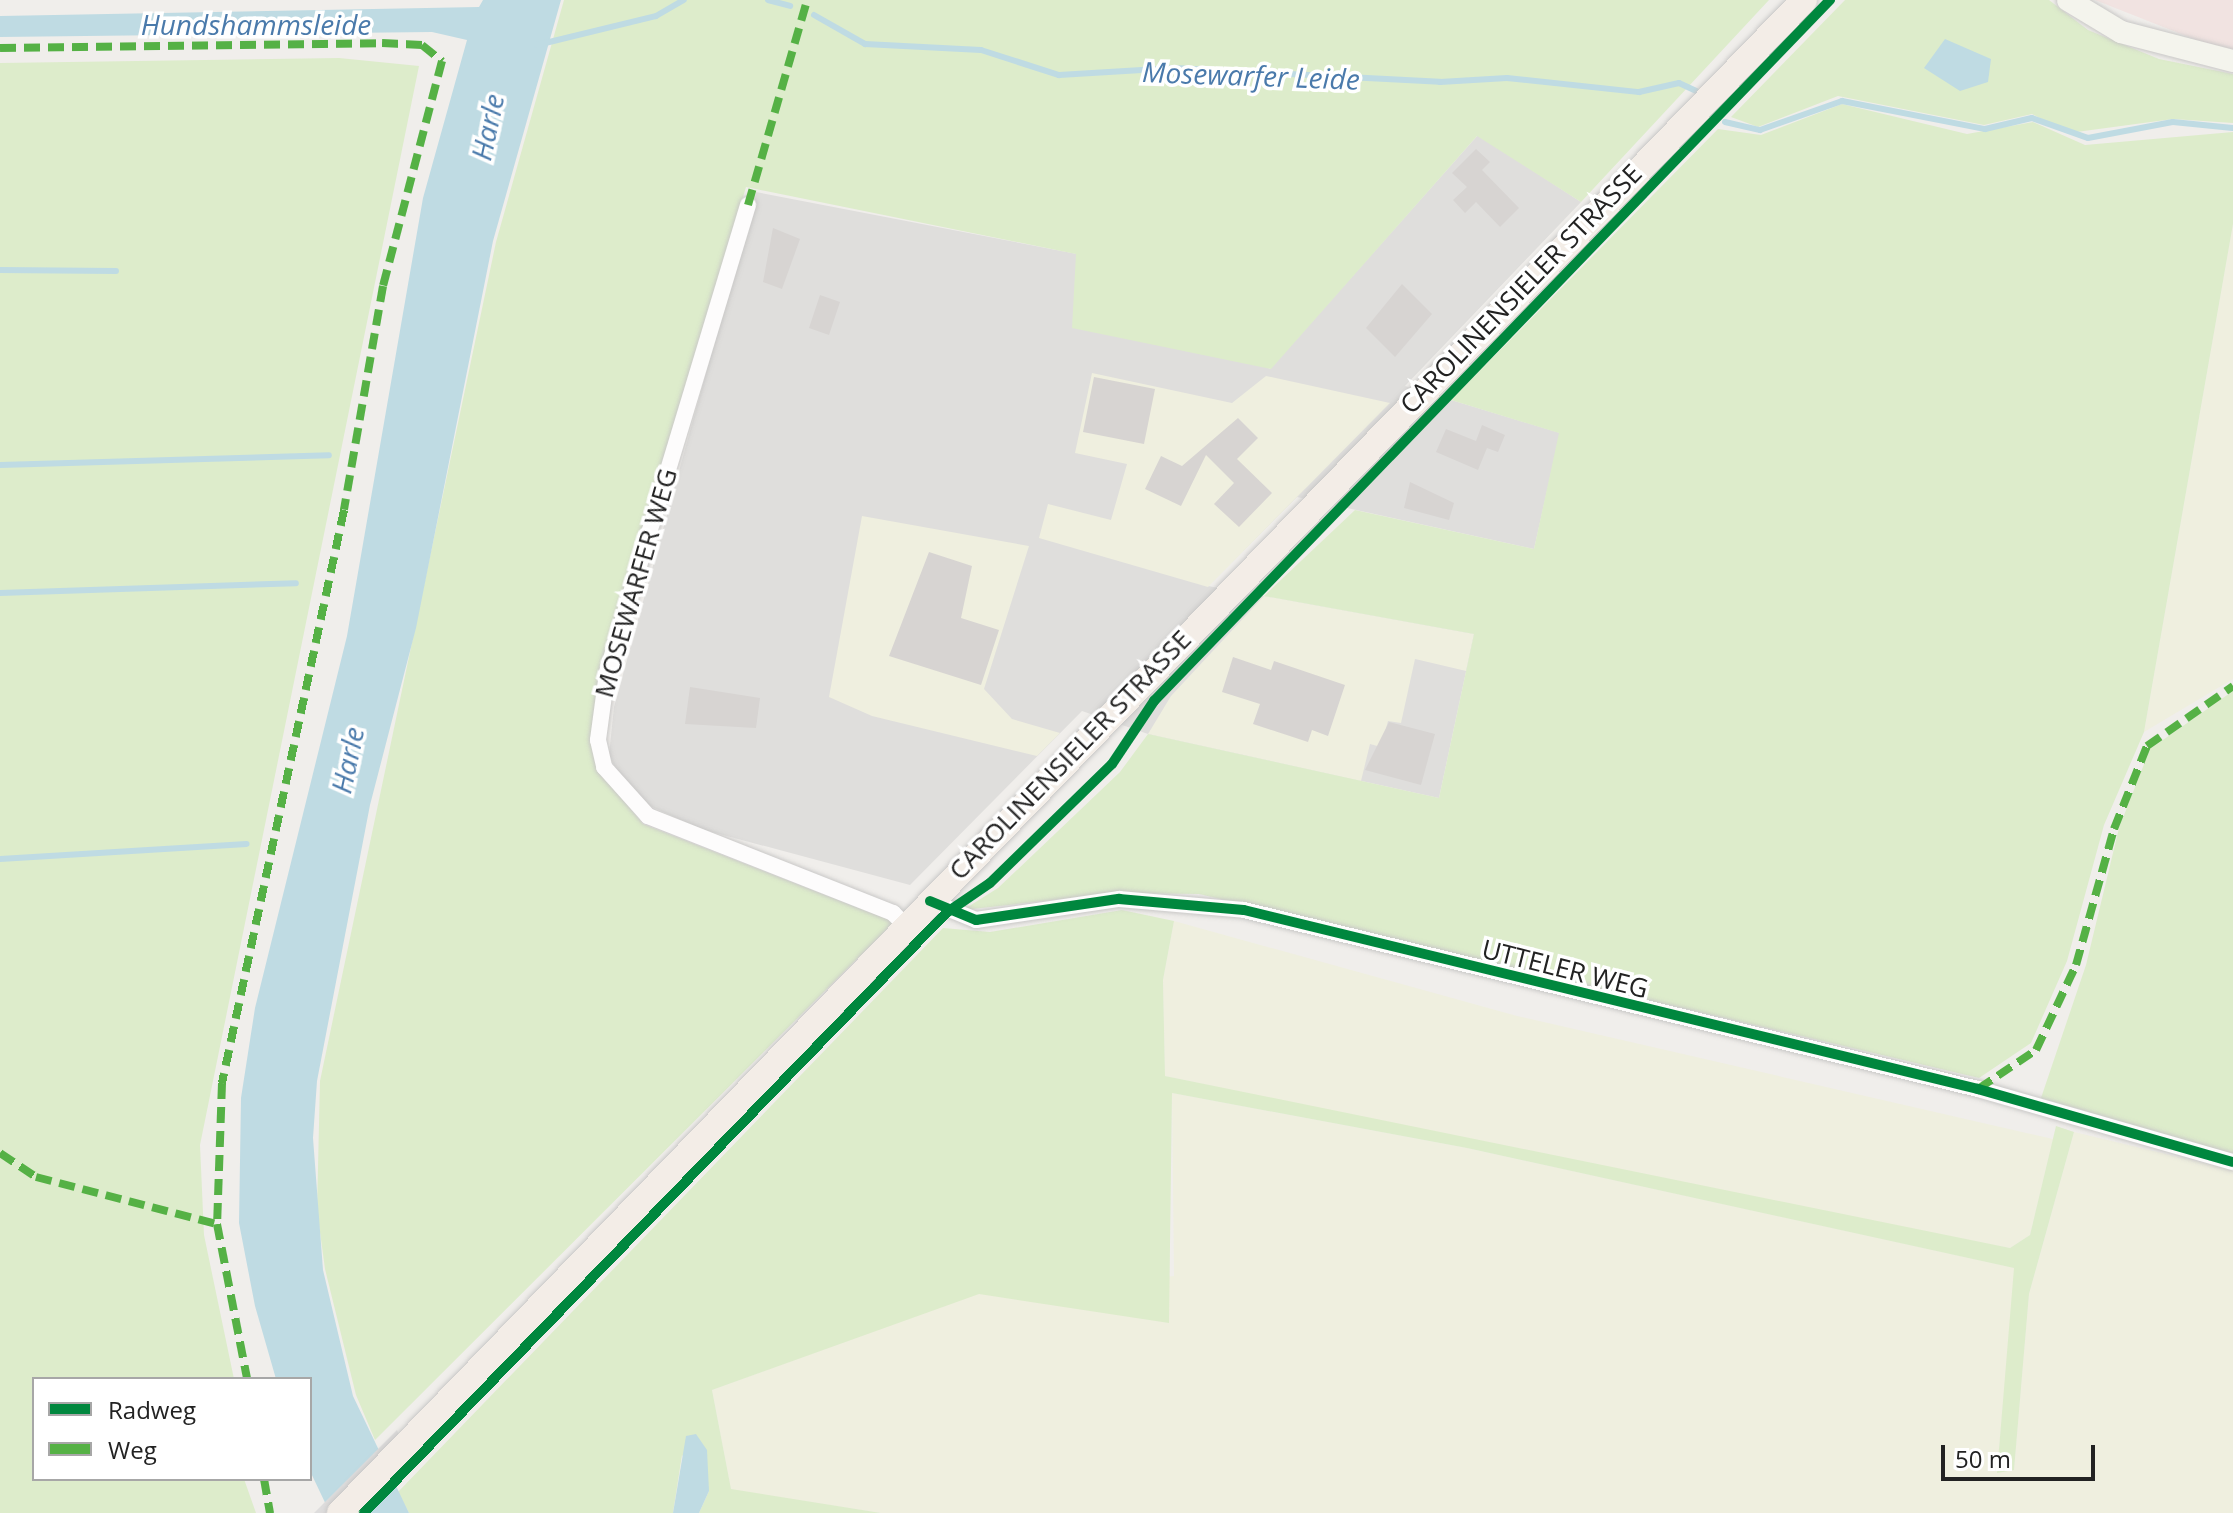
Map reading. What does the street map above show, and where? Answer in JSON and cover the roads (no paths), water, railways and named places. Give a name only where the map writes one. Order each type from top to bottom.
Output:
[{"type":"main road","name":"CAROLINENSIELER STRASSE","points":[[340,1513],[1804,0]]},
{"type":"main road","points":[[2068,0],[2121,32],[2233,61]]},
{"type":"street","name":"MOSEWARFER WEG","points":[[748,205],[607,673],[598,740],[604,767],[648,816],[893,913],[906,926]]},
{"type":"street","name":"UTTELER WEG","points":[[930,901],[976,920],[1119,899],[1244,910],[1978,1089],[2233,1162]]},
{"type":"water","points":[[483,0],[561,0],[493,241],[416,628],[370,805],[317,1081],[313,1138],[323,1270],[353,1396],[409,1513],[330,1513],[312,1475],[312,1377],[275,1377],[255,1306],[239,1223],[241,1098],[255,1008],[347,636],[423,198],[467,40],[432,32],[0,37],[0,16],[479,7]]},
{"type":"water","points":[[1945,39],[1991,59],[1988,82],[1960,91],[1924,68]]},
{"type":"water","points":[[696,1434],[707,1450],[709,1491],[699,1513],[673,1513],[686,1436]]},
{"type":"waterway","name":"Mosewarfer Leide","points":[[537,45],[656,16],[684,0]]},
{"type":"waterway","name":"Mosewarfer Leide","points":[[768,0],[790,6]]},
{"type":"waterway","name":"Mosewarfer Leide","points":[[814,15],[865,44],[981,50],[1059,75],[1175,68],[1440,82],[1507,78],[1639,92],[1679,83],[1696,91]]},
{"type":"waterway","name":"Mosewarfer Leide","points":[[1725,122],[1760,130],[1842,101],[1985,129],[2032,118],[2088,138],[2173,122],[2233,128]]},
{"type":"waterway","points":[[0,270],[116,271]]},
{"type":"waterway","points":[[0,465],[329,455]]},
{"type":"waterway","points":[[0,593],[296,583]]},
{"type":"waterway","points":[[0,859],[247,844]]},
{"type":"water label","name":"Hundshammsleide","points":[[256,24]]},
{"type":"water label","name":"Harle","points":[[487,127]]},
{"type":"water label","name":"Harle","points":[[347,760]]}]
